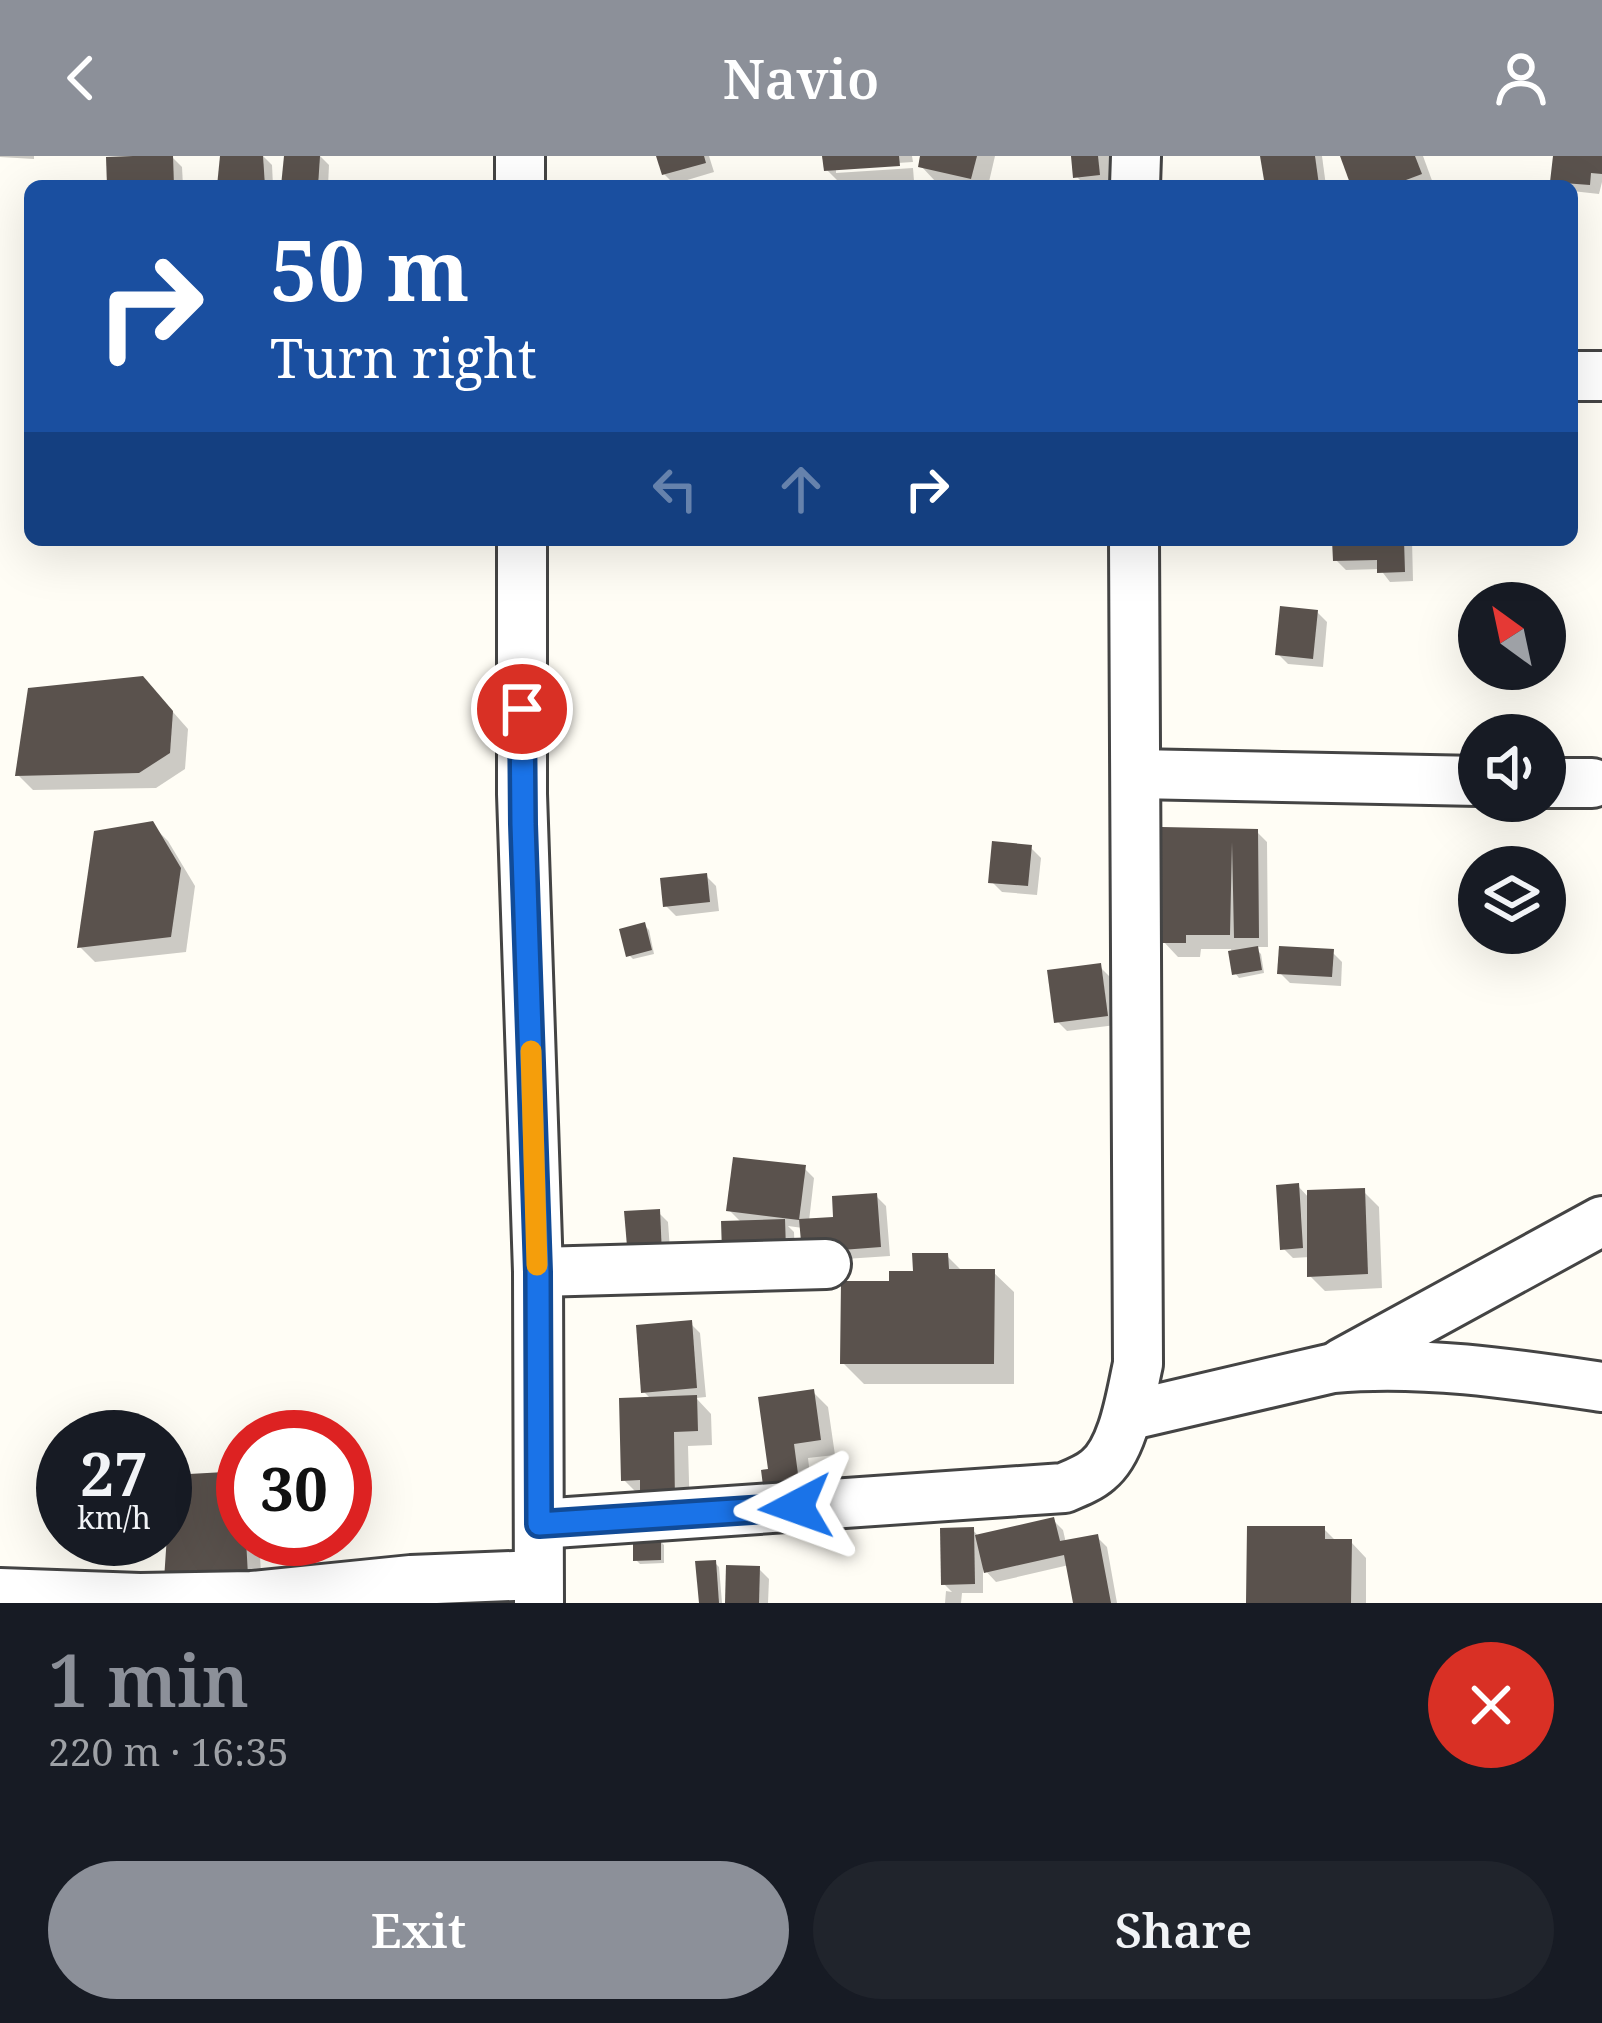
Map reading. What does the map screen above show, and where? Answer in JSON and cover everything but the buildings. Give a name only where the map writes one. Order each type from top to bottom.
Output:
[{"type":"street","points":[[0,1593],[253,1596],[411,1580],[538,1589],[538,1272],[523,824],[522,546]]},
{"type":"street","points":[[539,1524],[1064,1488],[1101,1469],[1112,1452],[1138,1364],[1134,546]]},
{"type":"street","points":[[1136,774],[1458,781]]},
{"type":"street","points":[[1333,1368],[1602,1222]]},
{"type":"street","points":[[538,1272],[826,1264]]},
{"type":"street","points":[[1126,1416],[1364,1365],[1529,1376],[1602,1388]]},
{"type":"slow traffic","points":[[531,1051],[537,1265]]},
{"type":"route","points":[[522,709],[538,1272],[539,1524],[796,1507]]}]
